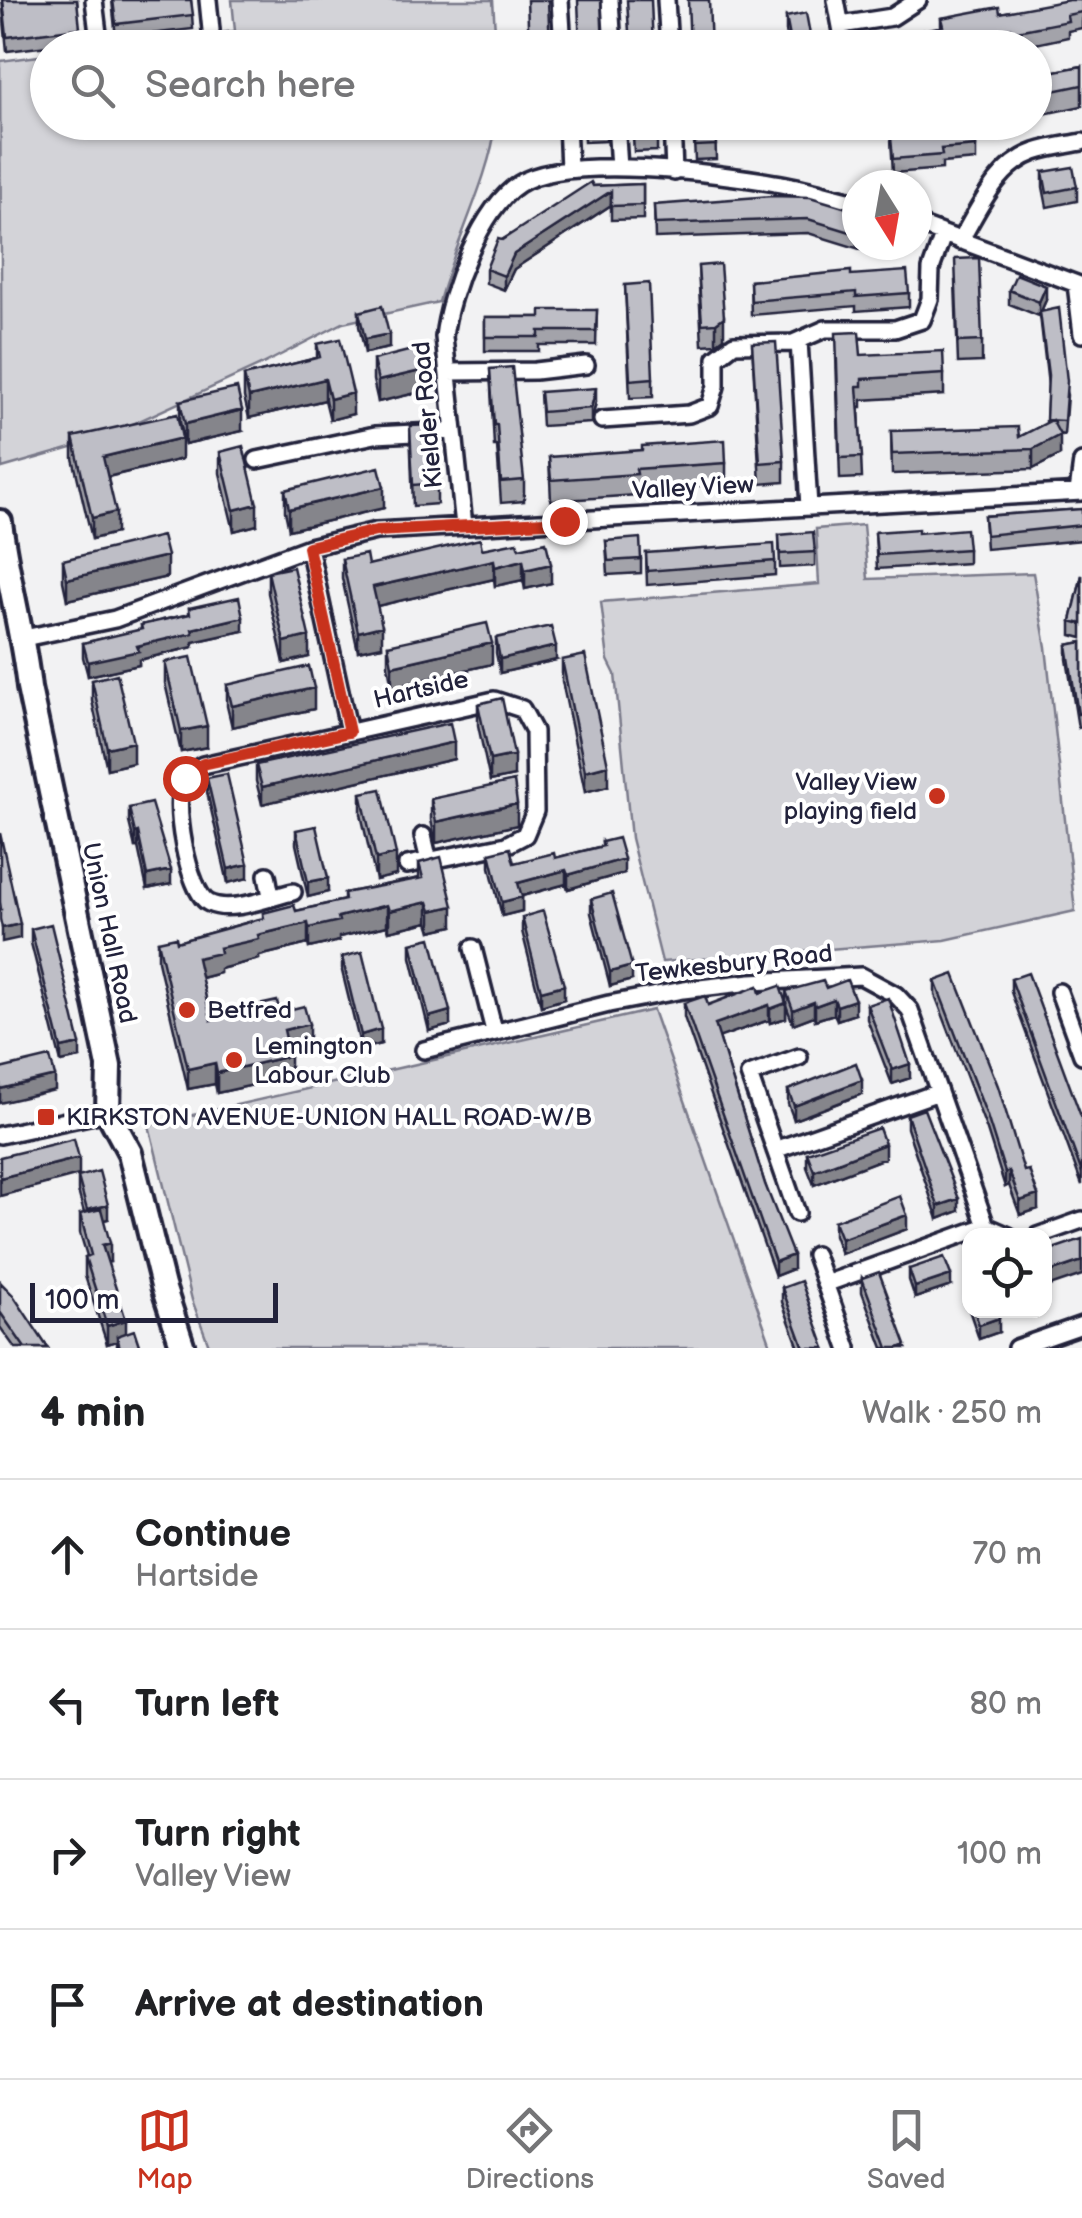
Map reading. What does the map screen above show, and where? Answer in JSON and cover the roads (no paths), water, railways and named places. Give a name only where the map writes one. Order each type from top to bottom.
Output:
[{"type":"street","points":[[94,0],[98,30]]},
{"type":"street","points":[[208,0],[211,30]]},
{"type":"street","points":[[560,0],[562,30]]},
{"type":"street","points":[[610,0],[611,30]]},
{"type":"street","points":[[666,0],[667,30]]},
{"type":"street","points":[[836,0],[842,30]]},
{"type":"street","points":[[841,25],[892,17],[918,0]]},
{"type":"street","points":[[568,140],[569,169]]},
{"type":"street","points":[[617,140],[619,168]]},
{"type":"street","points":[[673,140],[674,172]]},
{"type":"street","points":[[960,241],[996,182],[1012,164],[1034,152],[1082,142]]},
{"type":"street","name":"Kielder Road","points":[[464,526],[444,337],[446,317],[482,226],[521,182],[569,169],[619,168],[776,183],[842,198]]},
{"type":"street","points":[[932,230],[1079,285],[1082,334]]},
{"type":"street","points":[[602,420],[689,414],[710,406],[716,386],[716,358],[734,344],[793,344],[824,328],[896,328],[922,320],[930,300],[931,269],[943,235]]},
{"type":"street","points":[[799,340],[809,507]]},
{"type":"street","points":[[448,372],[535,371],[586,364]]},
{"type":"street","points":[[257,460],[375,435],[454,431]]},
{"type":"street","points":[[1080,492],[1082,462]]},
{"type":"street","name":"Valley View","points":[[24,638],[115,619],[308,547],[376,531],[1080,492]]},
{"type":"street","name":"Union Hall Road","points":[[0,522],[2,559],[24,638],[29,688],[109,1066],[108,1112],[130,1152],[162,1286],[182,1348]]},
{"type":"street","points":[[308,547],[349,732]]},
{"type":"street","name":"Hartside","points":[[293,892],[222,907],[206,902],[195,891],[177,803],[185,778],[203,764],[494,700],[522,709],[534,731],[535,811],[525,835],[506,844],[408,865]]},
{"type":"street","points":[[423,836],[429,861]]},
{"type":"street","points":[[267,875],[271,896]]},
{"type":"street","points":[[473,948],[494,1030]]},
{"type":"street","name":"Tewkesbury Road","points":[[424,1050],[494,1030],[683,990],[861,976],[896,996],[910,1010],[986,1226]]},
{"type":"street","points":[[1059,992],[1082,1055]]},
{"type":"street","points":[[798,1214],[749,1075],[799,1057]]},
{"type":"street","points":[[775,1150],[939,1092]]},
{"type":"street","points":[[0,1135],[108,1112]]},
{"type":"street","points":[[1052,1230],[1082,1220]]},
{"type":"street","points":[[825,1284],[986,1226],[991,1228]]},
{"type":"street","points":[[815,1256],[848,1348]]},
{"type":"street","points":[[1016,1348],[1082,1325]]},
{"type":"place","name":"Valley View playing field","points":[[937,796]]},
{"type":"place","name":"Betfred","points":[[187,1010]]},
{"type":"place","name":"Lemington Labour Club","points":[[234,1060]]},
{"type":"place","name":"KIRKSTON AVENUE-UNION HALL ROAD-W/B","points":[[46,1117]]}]
